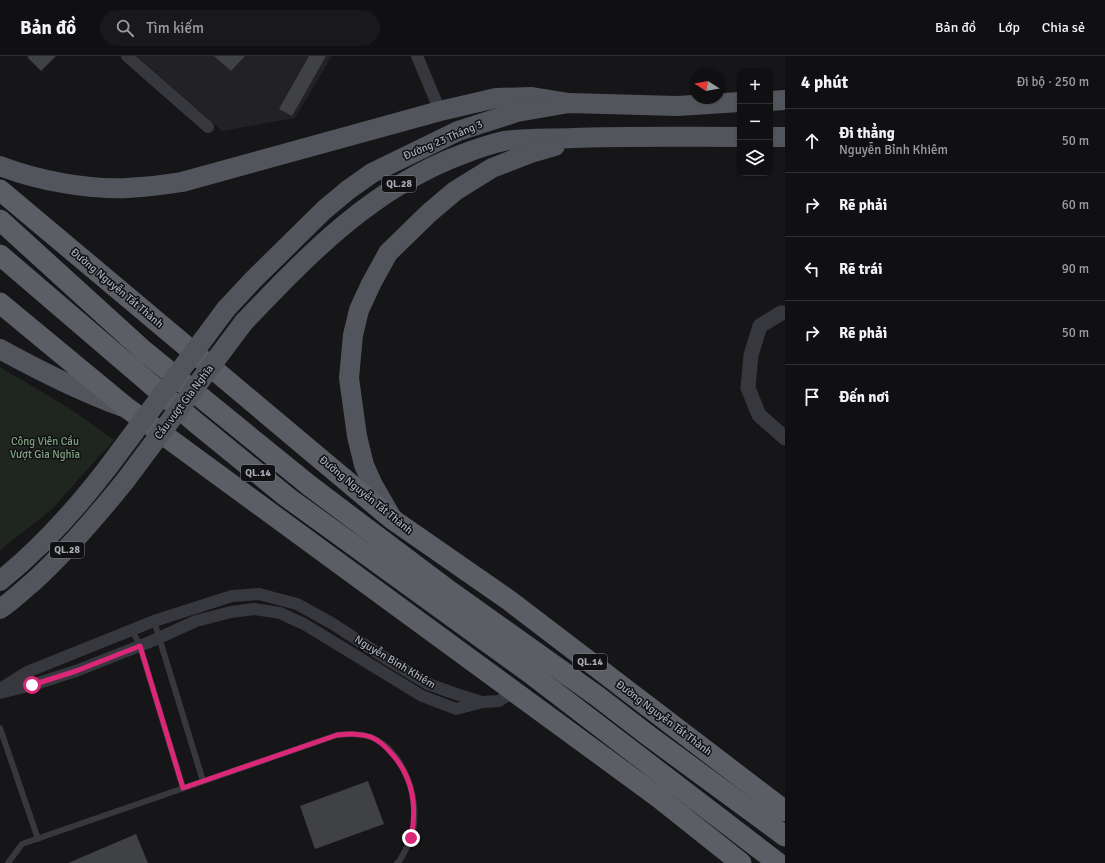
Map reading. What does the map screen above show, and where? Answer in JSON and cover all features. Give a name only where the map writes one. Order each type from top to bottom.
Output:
[{"type":"highway","name":"Đường Nguyễn Tất Thành","points":[[0,190],[392,519],[468,571],[785,811]]},
{"type":"highway","name":"Đường Nguyễn Tất Thành","points":[[0,220],[144,351],[310,486],[444,587],[544,657],[785,836]]},
{"type":"highway","name":"QL.14","points":[[0,255],[195,422],[287,497],[530,673],[778,863]]},
{"type":"highway","name":"QL.14","points":[[0,303],[127,408],[658,796],[740,863]]},
{"type":"highway","points":[[392,519],[444,587]]},
{"type":"highway","points":[[514,691],[559,639]]},
{"type":"main road","points":[[0,166],[55,181],[97,187],[125,188],[182,182],[440,111],[496,98],[532,96],[570,103]]},
{"type":"main road","points":[[773,101],[785,100]]},
{"type":"main road","name":"Đường 23 Tháng 3","points":[[226,309],[252,281],[324,210],[348,190],[372,173],[458,131],[517,112],[570,103],[678,106],[737,102]]},
{"type":"main road","points":[[392,519],[373,485],[364,465],[357,436],[349,378],[353,335],[359,310],[371,284],[388,253],[429,213],[455,191],[492,168],[544,148],[598,137]]},
{"type":"main road","name":"Đường 23 Tháng 3","points":[[244,322],[284,280],[363,208],[396,186],[447,160],[487,145],[518,140],[598,137],[737,137]]},
{"type":"main road","points":[[773,137],[785,137]]},
{"type":"main road","name":"Cầu vượt Gia Nghĩa","points":[[0,581],[24,562],[73,511],[109,466],[226,309]]},
{"type":"main road","name":"Cầu vượt Gia Nghĩa","points":[[0,609],[8,604],[51,566],[74,542],[125,482],[244,322]]},
{"type":"main road","points":[[0,349],[89,394],[127,408]]},
{"type":"street","points":[[127,56],[208,127]]},
{"type":"street","points":[[417,56],[440,111]]},
{"type":"street","points":[[785,313],[782,313],[760,326],[751,355],[748,388],[759,416],[785,438]]},
{"type":"street","name":"Nguyễn Bỉnh Khiêm","points":[[0,689],[27,672],[154,621],[232,596],[259,594],[297,604],[313,612],[428,684],[483,702]]},
{"type":"street","name":"Nguyễn Bỉnh Khiêm","points":[[0,693],[32,685],[76,671],[140,646],[196,621],[231,612],[254,609],[280,613],[304,624],[363,659],[401,684],[433,701],[456,709],[483,702]]},
{"type":"street","points":[[483,702],[499,701],[514,691]]},
{"type":"lane","points":[[154,621],[203,782]]},
{"type":"lane","points":[[132,630],[140,646],[183,788]]},
{"type":"lane","points":[[0,728],[38,839]]},
{"type":"lane","points":[[8,863],[22,844],[337,735],[355,734],[371,737],[384,745],[396,759],[411,785],[414,822],[411,838],[397,863]]},
{"type":"shaded area","points":[[137,56],[332,56],[295,118],[222,131]]},
{"type":"green space","name":"Công Viên Cầu Vượt Gia Nghĩa","points":[[0,367],[72,410],[114,440],[51,510],[0,550]]},
{"type":"building","points":[[56,56],[41,71],[27,57]]},
{"type":"building","points":[[214,56],[245,56],[231,71]]},
{"type":"building","points":[[309,56],[326,56],[292,116],[279,109]]},
{"type":"building","points":[[368,781],[384,824],[315,849],[300,806]]},
{"type":"building","points":[[136,834],[148,863],[68,863]]},
{"type":"route","points":[[32,685],[76,671],[140,646],[183,788],[337,735],[355,734],[371,737],[384,745],[396,759],[411,785],[414,806],[414,822],[411,838]]}]
